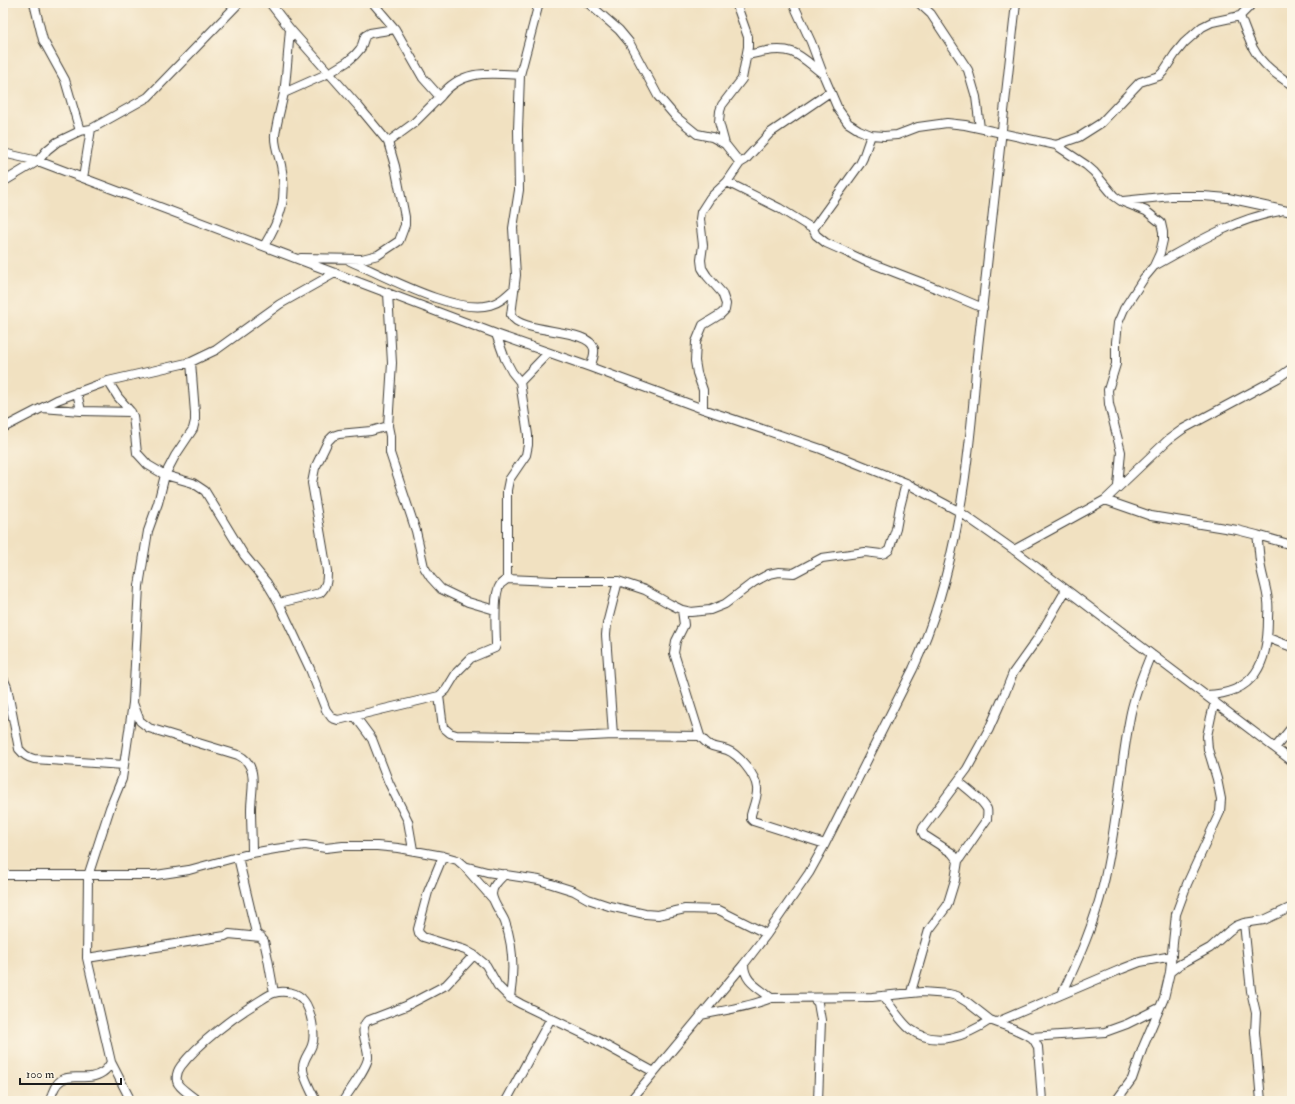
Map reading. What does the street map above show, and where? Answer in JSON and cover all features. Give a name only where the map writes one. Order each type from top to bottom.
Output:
[{"type":"street","points":[[34,3],[43,40],[64,80],[80,132]]},
{"type":"street","points":[[3,182],[38,161],[47,150],[57,142],[91,129],[148,97],[239,3]]},
{"type":"street","points":[[270,3],[290,29],[388,142],[395,166],[405,217],[405,225],[399,241],[378,255],[362,259],[294,258]]},
{"type":"street","points":[[373,3],[395,29],[423,78],[440,97]]},
{"type":"street","points":[[539,3],[520,75],[518,143],[519,190],[513,228],[516,275],[511,313],[514,320],[523,324],[543,330],[562,332],[581,338],[591,344],[594,347],[595,353],[590,367]]},
{"type":"street","points":[[588,3],[619,30],[629,42],[658,96],[675,116],[697,134],[712,137],[725,144]]},
{"type":"street","points":[[736,3],[748,37],[748,54],[742,79],[722,105],[719,122],[725,144],[740,163]]},
{"type":"street","points":[[793,3],[811,42],[830,92],[848,123],[859,130],[871,135],[897,135],[918,127],[940,124],[965,125],[1056,145],[1086,165],[1094,172],[1108,190],[1121,201],[1146,211],[1161,223],[1164,240],[1160,253],[1154,266],[1144,278],[1124,309],[1118,323],[1116,364],[1108,390],[1109,404],[1121,452],[1118,486]]},
{"type":"street","points":[[919,3],[931,14],[968,70],[976,97],[980,128]]},
{"type":"street","points":[[630,1101],[744,964],[767,934],[808,873],[826,844],[923,646],[943,583],[960,512],[973,410],[1016,3]]},
{"type":"street","points":[[1056,145],[1079,137],[1102,123],[1140,82],[1159,76],[1174,54],[1202,26],[1212,22],[1240,16],[1253,3]]},
{"type":"street","points":[[1240,16],[1254,48],[1261,59],[1269,68],[1292,85]]},
{"type":"street","points":[[264,246],[273,231],[284,198],[284,182],[274,137],[284,93],[288,64],[290,29]]},
{"type":"street","points":[[284,93],[329,73],[347,62],[361,48],[365,36],[370,33],[395,29]]},
{"type":"street","points":[[748,54],[775,50],[792,52],[823,74]]},
{"type":"street","points":[[388,142],[414,123],[447,88],[460,79],[488,73],[520,75]]},
{"type":"street","points":[[703,409],[703,390],[697,373],[695,361],[696,342],[703,324],[721,314],[725,310],[726,304],[722,293],[702,268],[703,245],[700,219],[701,212],[710,198],[727,182],[740,163],[745,160],[770,133],[830,92]]},
{"type":"street","points":[[83,178],[91,129]]},
{"type":"street","points":[[813,229],[860,164],[871,135]]},
{"type":"street","points":[[3,153],[38,161],[496,334],[703,409],[821,449],[906,483],[960,512],[1014,550],[1292,761]]},
{"type":"street","points":[[727,182],[779,208],[813,229],[816,235],[832,246],[863,260],[938,288],[983,308]]},
{"type":"street","points":[[1121,201],[1171,196],[1203,196],[1228,198],[1288,211]]},
{"type":"street","points":[[1154,266],[1230,226],[1258,216],[1288,211]]},
{"type":"street","points":[[345,259],[398,284],[462,306],[480,307],[490,305],[500,301],[515,288]]},
{"type":"street","points":[[3,428],[57,400],[108,381],[191,362],[216,350],[280,304],[335,273]]},
{"type":"street","points":[[388,293],[392,363],[388,426],[390,436],[390,453],[416,531],[424,567],[441,589],[468,602],[495,610]]},
{"type":"street","points":[[496,334],[505,359],[512,372],[520,382],[528,435],[526,455],[509,480],[507,490],[507,579]]},
{"type":"street","points":[[520,382],[548,353]]},
{"type":"street","points":[[132,1101],[111,1062],[87,958],[88,876],[110,808],[120,784],[124,765],[133,702],[139,586],[148,532],[158,503],[165,475],[175,456],[193,429],[195,421],[191,362]]},
{"type":"street","points":[[1014,550],[1105,500],[1118,486],[1183,429],[1278,378],[1292,368]]},
{"type":"street","points":[[108,381],[118,398],[131,412],[134,421],[137,453],[148,465],[165,475],[193,483],[205,491],[244,555],[267,583],[279,603],[329,714],[334,720],[388,709],[439,696],[446,690],[457,672],[472,658],[495,648],[495,610],[499,585],[507,579],[618,581],[646,590],[682,610],[691,612],[710,610],[725,604],[754,582],[769,574],[779,572],[794,573],[822,558],[865,552],[881,554],[886,553],[889,550],[896,529],[906,483]]},
{"type":"street","points":[[77,392],[81,411]]},
{"type":"street","points":[[41,408],[81,411],[131,412]]},
{"type":"street","points":[[279,603],[320,593],[327,582],[327,570],[312,483],[315,468],[328,441],[333,436],[339,434],[371,431],[388,426]]},
{"type":"street","points":[[1105,500],[1165,520],[1196,522],[1258,535],[1292,545]]},
{"type":"street","points":[[1206,695],[1223,694],[1243,685],[1253,678],[1261,664],[1268,638],[1268,602],[1259,558],[1258,535]]},
{"type":"street","points":[[613,735],[606,624],[618,581]]},
{"type":"street","points":[[958,861],[952,853],[924,835],[922,831],[923,828],[958,781],[976,753],[989,729],[1013,673],[1038,638],[1066,590]]},
{"type":"street","points":[[682,610],[684,625],[674,647],[674,653],[700,736],[708,745],[728,750],[733,753],[742,760],[749,770],[757,788],[751,819],[753,821],[826,844]]},
{"type":"street","points":[[1268,638],[1292,646]]},
{"type":"street","points":[[1062,994],[1090,931],[1104,884],[1120,791],[1130,716],[1138,688],[1151,654]]},
{"type":"street","points":[[3,678],[7,687],[19,749],[24,755],[34,759],[124,765]]},
{"type":"street","points":[[439,696],[444,727],[450,733],[456,735],[573,737],[613,735],[700,736]]},
{"type":"street","points":[[133,702],[140,721],[149,728],[238,755],[246,761],[253,776],[254,784],[251,810],[252,853]]},
{"type":"street","points":[[1116,1101],[1132,1078],[1164,998],[1170,972],[1176,914],[1187,884],[1220,812],[1221,799],[1208,749],[1207,736],[1215,702]]},
{"type":"street","points":[[355,716],[372,739],[391,789],[408,821],[413,850]]},
{"type":"street","points":[[1275,748],[1292,727]]},
{"type":"street","points":[[912,992],[929,930],[947,906],[955,880],[958,861],[987,819],[988,813],[986,809],[978,799],[958,781]]},
{"type":"street","points":[[3,875],[156,875],[173,873],[252,853],[305,845],[326,848],[342,846],[377,846],[413,850],[443,856],[457,860],[464,866],[493,899],[499,909],[510,939],[513,961],[513,976],[510,998]]},
{"type":"street","points":[[443,856],[428,892],[418,929],[419,933],[423,937],[465,950],[474,955],[486,965],[498,986],[510,998],[594,1039],[654,1072]]},
{"type":"street","points":[[238,857],[256,933],[264,941],[274,993]]},
{"type":"street","points":[[464,866],[486,872],[522,876],[555,884],[574,891],[588,899],[609,906],[645,914],[663,914],[685,909],[719,910],[767,934]]},
{"type":"street","points":[[493,899],[492,892],[505,874]]},
{"type":"street","points":[[1170,972],[1210,948],[1229,931],[1244,923],[1264,920],[1292,907]]},
{"type":"street","points":[[1244,923],[1251,991],[1256,1013],[1255,1032],[1260,1101]]},
{"type":"street","points":[[87,958],[225,936],[229,934],[261,937]]},
{"type":"street","points":[[343,1101],[367,1064],[368,1054],[364,1024],[406,1006],[446,985],[474,955]]},
{"type":"street","points":[[883,996],[909,1028],[924,1037],[935,1039],[954,1037],[994,1021],[1007,1019],[1062,994],[1140,962],[1172,956]]},
{"type":"street","points":[[744,964],[744,973],[747,978],[771,998]]},
{"type":"street","points":[[198,1101],[177,1084],[176,1079],[180,1067],[198,1048],[242,1012],[274,993],[281,992],[292,993],[301,997],[305,1001],[312,1023],[314,1036],[302,1069],[316,1101]]},
{"type":"street","points":[[701,1014],[746,1006],[771,998],[883,996],[912,992],[957,996],[994,1021],[1031,1037],[1034,1040],[1038,1047],[1042,1101]]},
{"type":"street","points":[[813,998],[818,1003],[821,1020],[818,1101]]},
{"type":"street","points":[[1031,1037],[1105,1032],[1127,1024],[1159,1008]]},
{"type":"street","points":[[506,1101],[551,1018]]},
{"type":"street","points":[[50,1101],[53,1089],[65,1078],[92,1076],[101,1073],[111,1062]]}]
